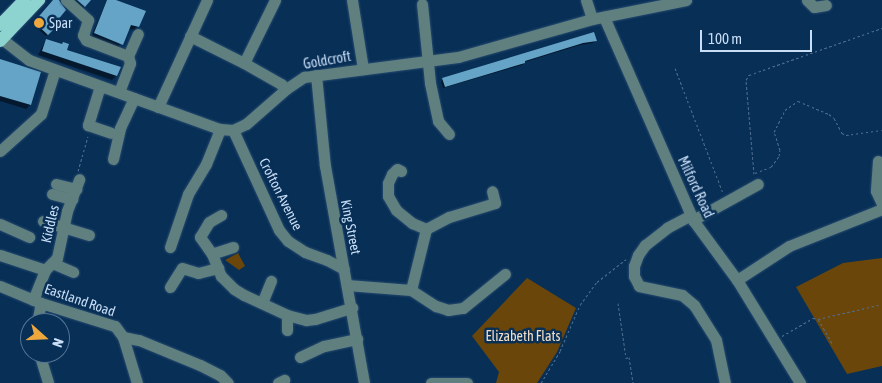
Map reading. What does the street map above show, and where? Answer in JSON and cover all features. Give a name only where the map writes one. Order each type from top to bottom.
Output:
[{"type":"main road","points":[[1,40],[39,0]]},
{"type":"main road","points":[[0,25],[20,2]]},
{"type":"street","points":[[66,0],[88,20],[83,35],[86,40],[128,56]]},
{"type":"street","points":[[158,106],[207,0]]},
{"type":"street","points":[[244,64],[275,0]]},
{"type":"street","points":[[352,0],[363,69]]},
{"type":"street","points":[[586,0],[592,19]]},
{"type":"street","name":"Goldcroft","points":[[233,130],[246,124],[286,89],[304,78],[458,57],[592,19],[684,0]]},
{"type":"street","points":[[807,0],[814,7],[826,5]]},
{"type":"street","points":[[422,4],[430,83],[438,121],[448,134]]},
{"type":"street","name":"Milford Road","points":[[604,17],[692,218],[737,280],[800,383]]},
{"type":"street","points":[[119,92],[130,63],[128,56],[138,34]]},
{"type":"street","points":[[190,36],[281,84],[286,89]]},
{"type":"street","points":[[1,40],[29,60],[220,129],[233,130]]},
{"type":"street","points":[[0,151],[41,114],[55,70]]},
{"type":"street","name":"King Street","points":[[316,75],[325,166],[364,383]]},
{"type":"street","points":[[100,86],[86,124],[111,133]]},
{"type":"street","points":[[113,159],[120,128],[134,98]]},
{"type":"street","points":[[170,248],[188,194],[206,164],[220,129]]},
{"type":"street","name":"Crofton Avenue","points":[[233,130],[279,230],[288,241],[305,252],[328,260],[344,269]]},
{"type":"street","points":[[878,161],[876,191],[882,204]]},
{"type":"street","points":[[400,167],[388,183],[388,196],[396,210],[412,224],[426,229],[449,217],[495,203],[492,191]]},
{"type":"street","points":[[725,383],[716,340],[694,305],[682,295],[639,286],[634,276],[634,266],[638,254],[645,245],[667,228],[727,202],[755,177]]},
{"type":"street","points":[[54,189],[76,189]]},
{"type":"street","name":"Kiddles","points":[[37,313],[37,302],[48,266],[57,258],[63,227],[76,189]]},
{"type":"street","points":[[737,280],[789,246],[882,209]]},
{"type":"street","points":[[221,214],[209,222],[200,237],[212,254],[221,276],[234,289],[287,314],[306,320],[352,308]]},
{"type":"street","points":[[43,221],[89,235]]},
{"type":"street","points":[[0,224],[29,237]]},
{"type":"street","points":[[411,290],[426,229]]},
{"type":"street","points":[[212,254],[233,247]]},
{"type":"street","points":[[0,256],[73,272]]},
{"type":"street","points":[[170,287],[182,268],[198,273],[218,268]]},
{"type":"street","points":[[347,285],[411,290],[448,310],[463,308],[505,274]]},
{"type":"street","points":[[262,303],[271,281]]},
{"type":"street","name":"Eastland Road","points":[[0,286],[37,302],[108,323],[120,331],[123,337],[139,340],[200,365],[220,376],[228,383]]},
{"type":"street","points":[[287,314],[287,330]]},
{"type":"street","points":[[123,337],[137,383]]},
{"type":"street","points":[[300,358],[324,346],[357,338]]},
{"type":"street","points":[[42,363],[48,383]]},
{"type":"street","points":[[431,383],[467,383]]},
{"type":"path","points":[[882,28],[749,75],[746,80],[755,177],[771,167],[778,156],[780,150],[774,132],[785,110],[798,101],[829,114],[834,118],[842,133],[846,135],[882,130]]},
{"type":"path","points":[[675,68],[727,202]]},
{"type":"path","points":[[76,189],[78,165],[86,124]]},
{"type":"path","points":[[541,383],[560,351],[580,306],[597,282],[632,255]]},
{"type":"path","points":[[618,303],[626,358],[629,358],[633,383]]},
{"type":"path","points":[[773,341],[813,318],[818,319],[878,305]]},
{"type":"path","points":[[818,319],[832,343]]},
{"type":"green space","points":[[238,253],[245,266],[239,270],[225,260]]},
{"type":"green space","points":[[882,258],[882,366],[847,374],[796,287],[843,263]]},
{"type":"green space","name":"Elizabeth Flats","points":[[527,278],[576,308],[557,352],[537,383],[496,383],[499,372],[472,336]]},
{"type":"building","points":[[53,0],[59,0],[66,10],[48,35],[34,22]]},
{"type":"building","points":[[77,0],[91,0],[85,7]]},
{"type":"building","points":[[107,0],[116,0],[146,11],[139,27],[131,25],[123,45],[94,33]]},
{"type":"building","points":[[594,32],[597,41],[583,43],[445,87],[442,78]]},
{"type":"building","points":[[46,39],[69,44],[67,50],[121,67],[117,76],[42,51]]},
{"type":"building","points":[[0,59],[41,72],[31,105],[0,96]]},
{"type":"place","name":"Spar","points":[[39,23]]}]
